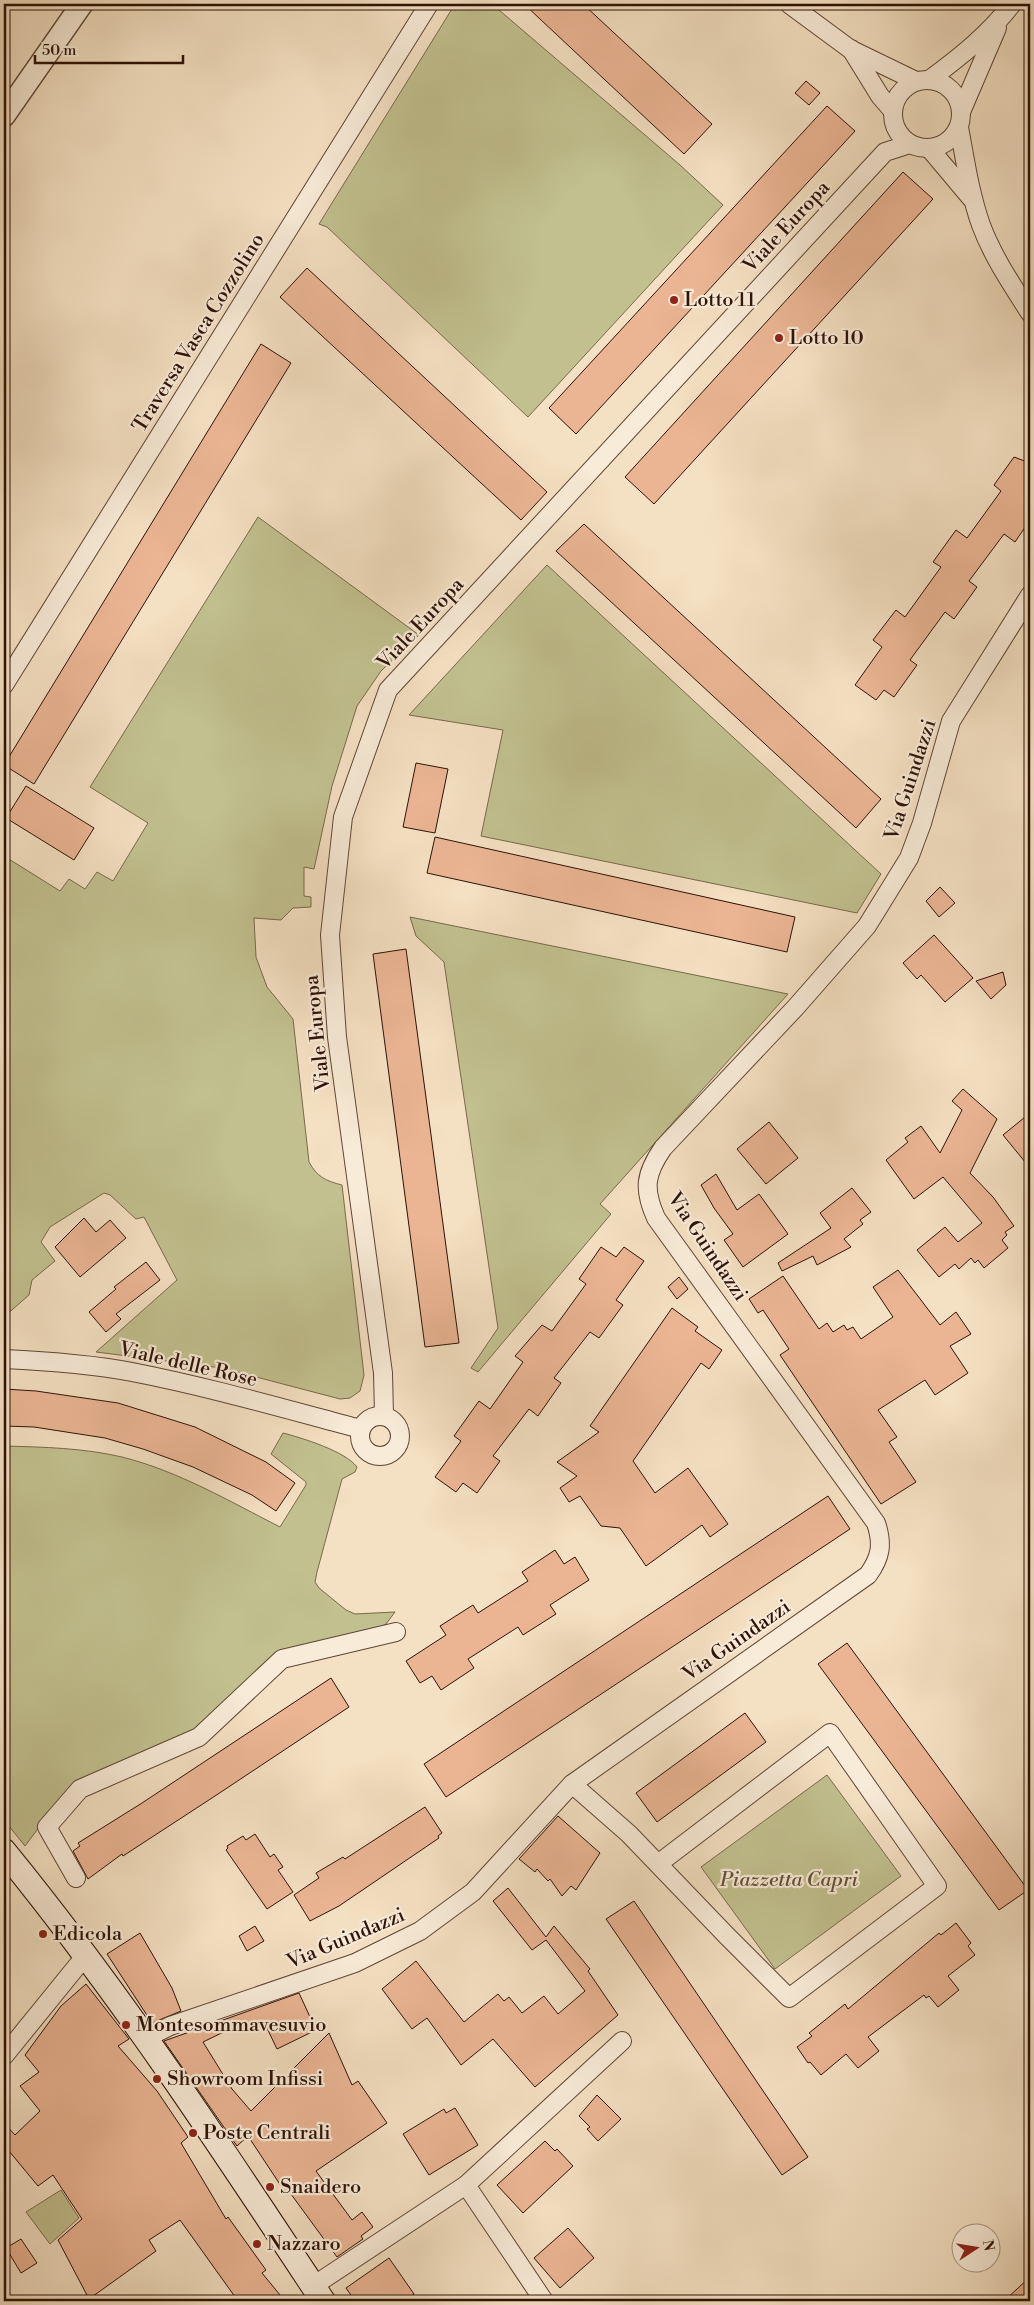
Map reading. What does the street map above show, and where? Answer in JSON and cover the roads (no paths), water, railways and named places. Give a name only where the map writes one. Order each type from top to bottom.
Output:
[{"type":"main road","points":[[4,1851],[86,1955],[146,2038],[318,2294]]},
{"type":"street","points":[[4,116],[82,4]]},
{"type":"street","name":"Traversa Vasca Cozzolino","points":[[4,685],[430,4]]},
{"type":"street","points":[[789,4],[850,49],[923,80],[942,83],[951,90],[958,100],[973,200],[982,227],[1005,275],[1030,313]]},
{"type":"street","points":[[885,152],[896,98],[905,88],[923,80],[961,56],[1000,20],[1012,4]]},
{"type":"street","points":[[850,49],[893,117],[900,135],[910,144],[929,148],[947,142],[960,120],[1000,20]]},
{"type":"street","name":"Viale Europa","points":[[384,1415],[383,1374],[337,1037],[330,935],[343,817],[388,690],[885,152],[910,144]]},
{"type":"street","points":[[929,148],[973,200]]},
{"type":"street","name":"Via Guindazzi","points":[[146,2038],[170,2026],[355,1962],[420,1931],[473,1892],[572,1784],[868,1575],[876,1564],[881,1550],[880,1536],[876,1523],[656,1218],[648,1201],[647,1182],[652,1163],[663,1148],[796,1007],[867,926],[908,858],[922,823],[951,721],[1030,595]]},
{"type":"street","name":"Viale delle Rose","points":[[4,1359],[75,1364],[182,1382],[361,1429]]},
{"type":"street","points":[[384,1415],[397,1423],[401,1439],[392,1452],[378,1456],[365,1450],[361,1444],[361,1429],[370,1418],[384,1415]]},
{"type":"street","points":[[76,1878],[47,1828],[80,1789],[199,1737],[282,1659],[396,1632]]},
{"type":"street","points":[[572,1784],[629,1834],[658,1864],[789,1998],[937,1886],[830,1733],[658,1864]]},
{"type":"street","points":[[4,2056],[86,1955]]},
{"type":"street","points":[[318,2294],[466,2185],[622,2041]]},
{"type":"street","points":[[466,2185],[544,2301]]},
{"type":"place","name":"Lotto 11","points":[[674,300]]},
{"type":"place","name":"Lotto 10","points":[[779,338]]},
{"type":"place","name":"Edicola","points":[[43,1934]]},
{"type":"place","name":"Montesommavesuvio","points":[[126,2025]]},
{"type":"place","name":"Showroom Infissi","points":[[157,2079]]},
{"type":"place","name":"Poste Centrali","points":[[193,2133]]},
{"type":"place","name":"Snaidero","points":[[270,2187]]},
{"type":"place","name":"Nazzaro","points":[[257,2244]]},
{"type":"park label","name":"Piazzetta Capri","points":[[789,1880]]}]
